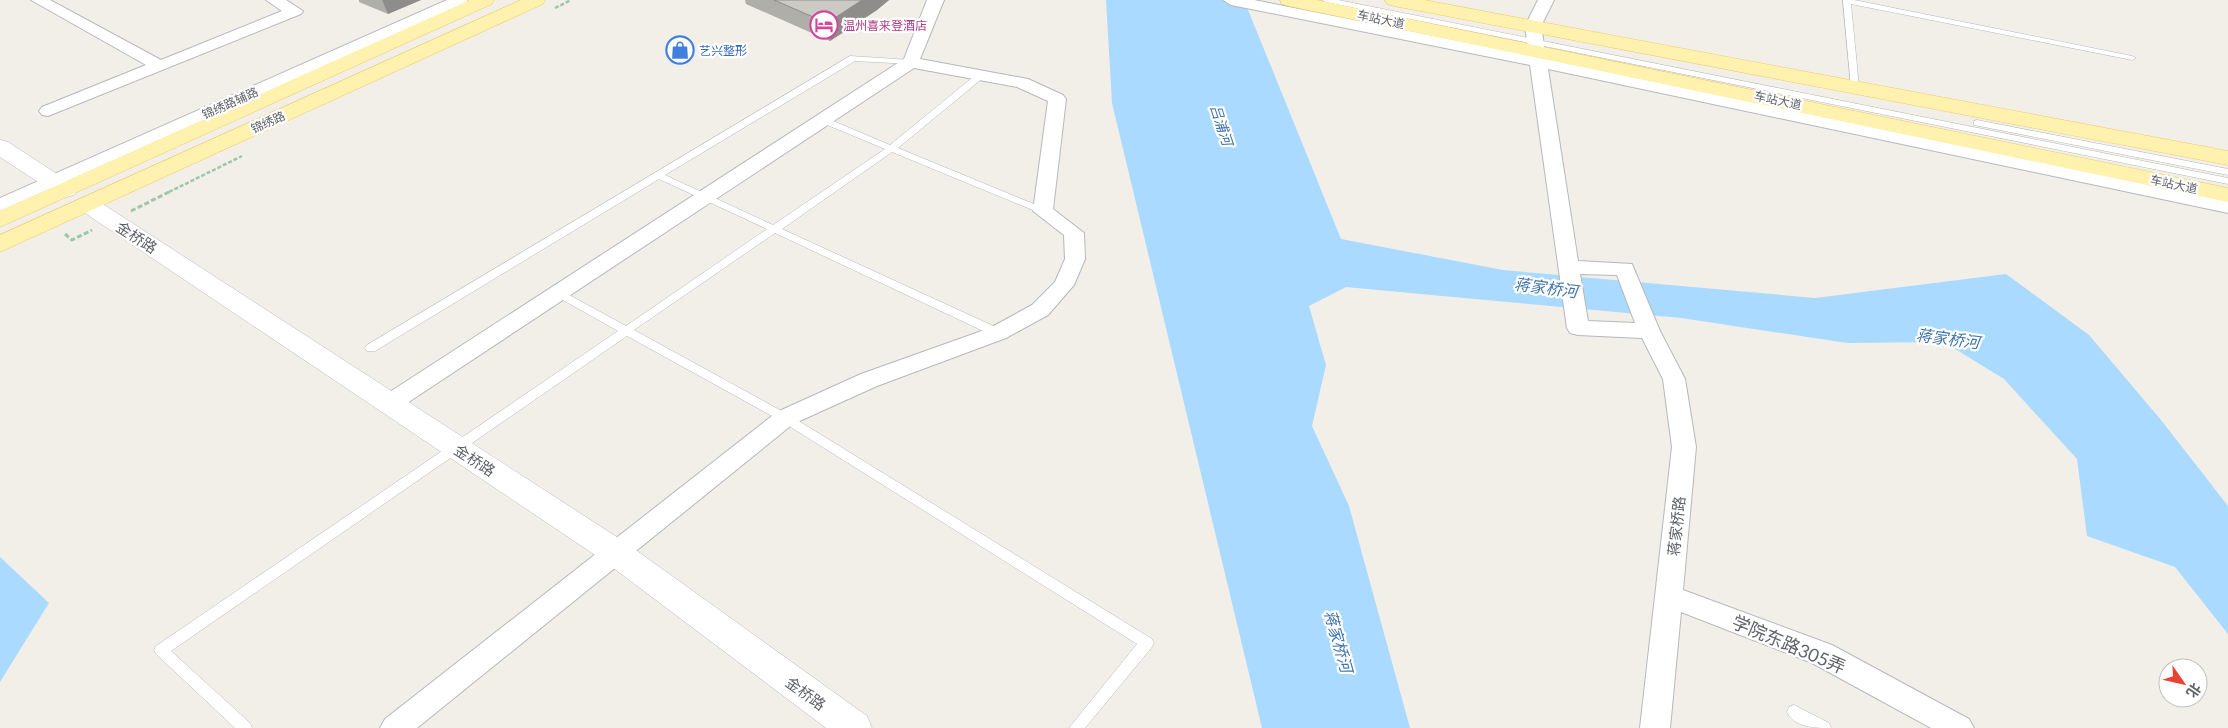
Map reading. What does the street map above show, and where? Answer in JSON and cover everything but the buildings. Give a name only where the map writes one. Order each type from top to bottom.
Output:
[{"type":"main road","name":"锦绣路","points":[[0,244],[69,192],[485,0]]},
{"type":"main road","name":"锦绣路","points":[[0,220],[536,0]]},
{"type":"main road","name":"车站大道","points":[[1289,0],[1322,8],[1535,43],[1855,87],[2228,158]]},
{"type":"main road","name":"车站大道","points":[[1394,0],[1535,43],[2228,196]]},
{"type":"street","points":[[39,0],[160,66]]},
{"type":"street","points":[[48,111],[295,11],[274,0]]},
{"type":"street","name":"锦绣路辅路","points":[[0,205],[69,192],[460,0]]},
{"type":"street","points":[[390,403],[911,62],[933,3],[936,0]]},
{"type":"street","points":[[1232,0],[1322,8]]},
{"type":"street","points":[[1546,0],[1535,43],[1578,328],[1649,331]]},
{"type":"street","points":[[1535,43],[2228,208]]},
{"type":"street","points":[[395,728],[785,418],[869,380],[998,333],[1040,310],[1064,285],[1075,259],[1074,233],[1043,211],[1057,99],[1022,82],[911,62]]},
{"type":"street","name":"金桥路","points":[[0,147],[615,552],[848,726]]},
{"type":"street","name":"蒋家桥路","points":[[1568,267],[1625,269],[1649,331],[1674,379],[1684,447],[1655,728]]},
{"type":"street","name":"学院东路305弄","points":[[1669,596],[1822,654],[1958,728]]},
{"type":"lane","points":[[1355,0],[1535,43],[2228,181]]},
{"type":"lane","points":[[1855,87],[1847,0],[2132,58]]},
{"type":"lane","points":[[1535,43],[2228,172]]},
{"type":"lane","points":[[371,348],[853,58],[911,62]]},
{"type":"lane","points":[[245,728],[161,650],[892,148],[981,75]]},
{"type":"lane","points":[[823,120],[1043,211]]},
{"type":"lane","points":[[658,176],[998,333]]},
{"type":"lane","points":[[558,293],[785,418],[1147,643],[1076,728]]},
{"type":"lane","points":[[1794,712],[1824,728]]},
{"type":"water","points":[[1106,0],[1244,0],[1341,239],[1503,270],[1815,298],[2006,274],[2089,335],[2161,420],[2228,506],[2228,634],[2175,567],[2087,536],[2077,459],[2004,379],[1944,342],[1847,343],[1681,318],[1346,287],[1309,306],[1326,365],[1312,426],[1349,506],[1410,728],[1262,728],[1112,103]]},
{"type":"water","points":[[0,557],[49,603],[0,682]]},
{"type":"place","name":"温州喜来登酒店","points":[[824,25]]},
{"type":"place","name":"艺兴整形","points":[[680,50]]},
{"type":"water label","name":"吕浦河","points":[[1222,125]]},
{"type":"water label","name":"蒋家桥河","points":[[1546,287]]},
{"type":"water label","name":"蒋家桥河","points":[[1948,338]]},
{"type":"water label","name":"蒋家桥河","points":[[1339,641]]}]
